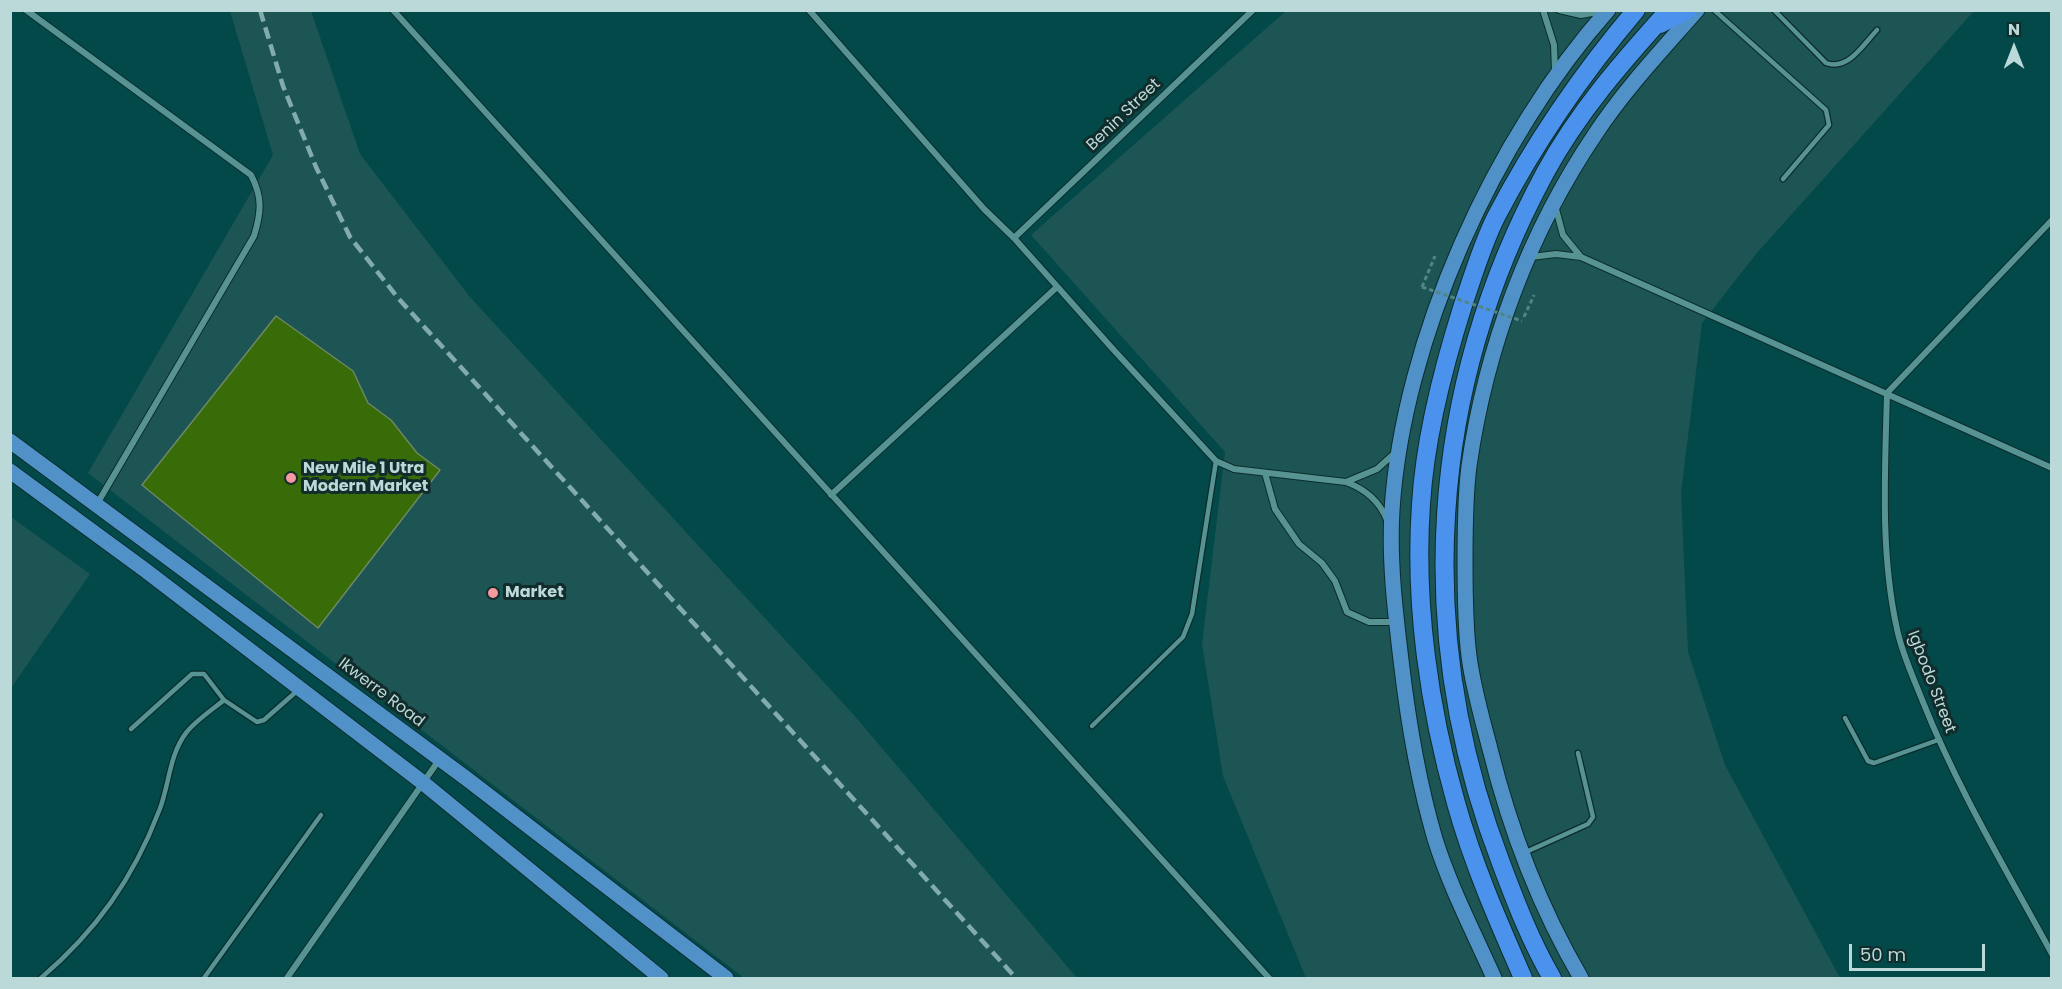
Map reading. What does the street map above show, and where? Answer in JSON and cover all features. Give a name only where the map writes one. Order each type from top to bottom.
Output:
[{"type":"highway","points":[[1523,978],[1478,872],[1455,802],[1437,722],[1425,648],[1420,553],[1421,501],[1449,349],[1495,220],[1558,109],[1594,59],[1636,10]]},
{"type":"highway","points":[[1552,978],[1533,945],[1483,817],[1456,710],[1444,575],[1445,502],[1464,383],[1483,315],[1503,260],[1545,173],[1577,123],[1610,76],[1670,10]]},
{"type":"highway","points":[[1655,26],[1686,16]]},
{"type":"main road","points":[[1494,978],[1436,842],[1415,756],[1396,622],[1391,530],[1399,449],[1425,345],[1463,242],[1517,135],[1555,75],[1608,10]]},
{"type":"main road","points":[[1581,978],[1556,935],[1521,854],[1504,804],[1476,697],[1468,654],[1465,541],[1469,468],[1482,398],[1502,322],[1527,257],[1555,202],[1596,132],[1686,16],[1697,10]]},
{"type":"main road","name":"Ikwerre Road","points":[[10,441],[440,759],[726,978]]},
{"type":"main road","points":[[10,471],[145,570],[422,782],[661,978]]},
{"type":"street","points":[[26,10],[250,175],[259,190],[262,211],[254,236],[97,504]]},
{"type":"street","points":[[393,10],[1269,978]]},
{"type":"street","points":[[810,10],[984,209],[1014,238],[1216,461],[1234,470],[1346,482],[1370,495],[1383,510],[1391,530]]},
{"type":"street","name":"Benin Street","points":[[1014,238],[1253,10]]},
{"type":"street","points":[[1543,10],[1554,45],[1555,75]]},
{"type":"street","points":[[1559,10],[1581,15],[1608,10]]},
{"type":"street","points":[[1555,202],[1563,236],[1581,257]]},
{"type":"street","points":[[1887,393],[2052,220]]},
{"type":"street","points":[[1527,257],[1556,254],[1581,257],[2052,468]]},
{"type":"street","points":[[831,495],[1058,287]]},
{"type":"street","name":"Igbodo Street","points":[[1887,393],[1885,494],[1892,596],[1897,631],[1938,740],[2052,954]]},
{"type":"street","points":[[1346,482],[1377,469],[1399,449]]},
{"type":"street","points":[[1265,473],[1275,509],[1299,544],[1322,563],[1335,581],[1347,612],[1368,622],[1396,622]]},
{"type":"street","points":[[287,978],[440,759]]},
{"type":"lane","points":[[1714,10],[1826,110],[1829,125],[1783,179]]},
{"type":"lane","points":[[1774,10],[1826,63],[1836,67],[1845,64],[1877,30]]},
{"type":"lane","points":[[1092,726],[1183,637],[1187,630],[1192,614],[1216,461]]},
{"type":"lane","points":[[131,729],[192,674],[204,674],[224,700],[258,722],[264,720],[299,689]]},
{"type":"lane","points":[[41,978],[70,954],[103,916],[138,859],[160,810],[178,747],[186,732],[224,700]]},
{"type":"lane","points":[[1845,718],[1868,760],[1874,763],[1938,740]]},
{"type":"lane","points":[[1521,854],[1588,824],[1593,817],[1578,753]]},
{"type":"lane","points":[[204,978],[321,815]]},
{"type":"path","points":[[1436,256],[1422,286],[1522,321],[1534,295]]},
{"type":"shaded area","name":"Market","points":[[230,11],[311,11],[360,154],[470,297],[853,714],[1077,978],[744,978],[88,473],[273,155]]},
{"type":"shaded area","points":[[1286,11],[1974,11],[1756,254],[1702,323],[1681,493],[1688,652],[1725,765],[1840,978],[1306,978],[1223,776],[1202,644],[1225,452],[1031,235]]},
{"type":"shaded area","points":[[11,517],[90,574],[11,688]]},
{"type":"building","name":"New Mile 1 Utra Modern Market","points":[[276,316],[353,371],[368,403],[391,420],[417,453],[440,470],[318,628],[142,485]]},
{"type":"railway","points":[[260,10],[283,86],[316,167],[350,237],[398,298],[1016,978]]},
{"type":"place","name":"New Mile 1 Utra Modern Market","points":[[291,478]]},
{"type":"place","name":"Market","points":[[493,593]]}]
